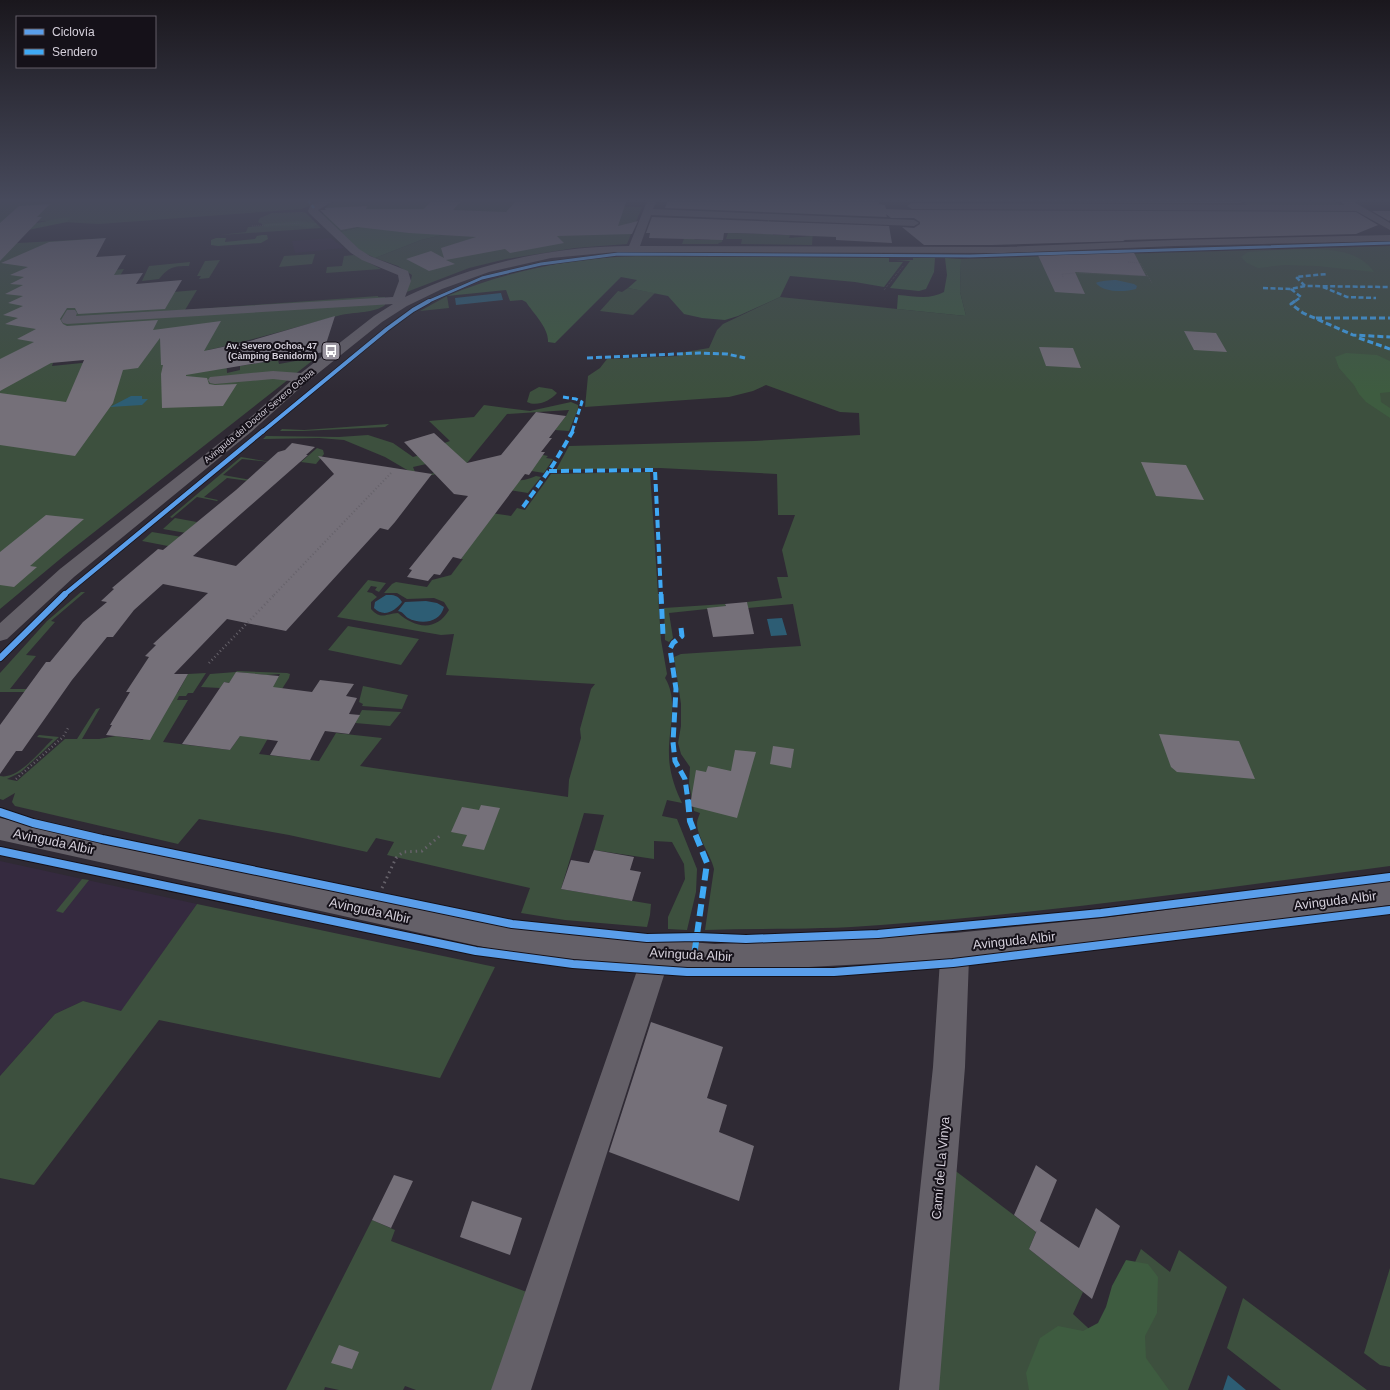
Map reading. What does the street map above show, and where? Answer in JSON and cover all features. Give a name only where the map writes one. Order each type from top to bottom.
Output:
[{"type":"street","points":[[72,313],[67,320],[400,301],[405,281],[404,273],[381,264]]},
{"type":"street","name":"Avinguda del Doctor Severo Ochoa","points":[[0,634],[67,573],[246,429],[300,381],[400,301],[462,277],[508,264]]},
{"type":"street","points":[[215,380],[238,378],[300,381]]},
{"type":"street","name":"Avinguda Albir","points":[[0,829],[514,941],[715,958],[955,946],[1103,931],[1390,893]]},
{"type":"street","name":"Camí de La Vinya","points":[[919,1390],[950,1067],[953,963],[955,946]]},
{"type":"street","points":[[511,1390],[652,969]]},
{"type":"path","points":[[1141,264],[1152,283]]},
{"type":"path","points":[[1063,277],[1062,274],[1076,273],[1148,276]]},
{"type":"path","points":[[209,663],[392,472]]},
{"type":"path","points":[[16,779],[63,737],[68,728]]},
{"type":"path","points":[[371,910],[396,858],[403,852],[422,851],[442,834]]},
{"type":"shaded area","points":[[0,861],[197,904],[121,1012],[83,1001],[55,1014],[0,1076]]},
{"type":"green space","points":[[0,264],[85,264],[85,273],[124,269],[112,289],[137,295],[197,290],[185,310],[378,296],[385,297],[385,305],[376,310],[341,315],[208,350],[226,351],[227,373],[240,370],[240,366],[278,360],[279,364],[317,357],[65,555],[0,609]],"holes":[[[60,341],[92,362],[52,366]]]},
{"type":"green space","points":[[190,264],[189,266],[172,268],[159,279],[142,281],[149,266]]},
{"type":"green space","points":[[203,264],[218,264],[209,278],[199,279],[201,276],[197,276]]},
{"type":"green space","points":[[280,264],[312,264],[312,264],[279,267]]},
{"type":"green space","points":[[342,264],[371,264],[381,269],[326,273],[327,267],[342,266]]},
{"type":"green space","points":[[392,264],[486,264],[469,268],[404,293],[412,275]]},
{"type":"green space","points":[[558,264],[902,264],[884,287],[855,282],[790,276],[780,297],[738,316],[725,320],[702,318],[684,314],[668,296],[628,288],[637,280],[621,277],[555,343],[548,342],[546,331],[526,302],[522,300],[510,301],[506,290],[447,296],[493,279]]},
{"type":"green space","points":[[908,264],[935,264],[934,272],[926,289],[919,291],[890,288]]},
{"type":"green space","points":[[946,264],[961,264],[960,292],[966,316],[897,309],[898,295],[928,297],[944,292],[947,275]]},
{"type":"green space","points":[[961,264],[1390,264],[1390,866],[1073,907],[945,920],[837,928],[705,930],[714,869],[699,834],[697,822],[700,813],[694,811],[689,783],[690,767],[681,754],[678,743],[681,726],[681,704],[674,657],[681,654],[801,646],[793,604],[748,608],[747,602],[782,598],[777,577],[788,577],[782,550],[795,515],[778,515],[777,474],[660,468],[556,470],[569,446],[754,441],[860,435],[859,413],[840,412],[766,385],[753,391],[729,397],[585,407],[588,376],[600,368],[607,359],[679,356],[679,353],[709,348],[717,330],[723,324],[780,297],[966,316],[960,292]]},
{"type":"green space","points":[[1249,264],[1366,264],[1374,272],[1317,266],[1284,265],[1258,268]]},
{"type":"green space","points":[[628,288],[655,293],[633,315],[600,311],[618,291],[622,292]]},
{"type":"green space","points":[[447,296],[449,308],[420,311]]},
{"type":"green space","points":[[1346,353],[1377,355],[1390,361],[1390,392],[1380,393],[1381,402],[1390,408],[1390,418],[1366,402],[1339,368],[1335,357]]},
{"type":"green space","points":[[539,387],[552,389],[557,393],[543,402],[535,404],[527,402],[530,392]]},
{"type":"green space","points":[[571,402],[578,405],[578,409],[569,431],[555,430],[569,410],[507,414],[467,463],[447,467],[444,460],[413,467],[415,472],[425,475],[464,467],[424,477],[414,474],[385,457],[344,440],[319,438],[263,439],[266,436],[339,437],[368,435],[393,443],[413,457],[450,441],[429,421],[474,417],[484,405],[530,411]]},
{"type":"green space","points":[[389,424],[385,427],[280,431],[282,429],[304,430]]},
{"type":"green space","points":[[317,448],[323,450],[324,454],[316,464],[301,462]]},
{"type":"green space","points":[[538,454],[548,456],[546,458],[553,459],[544,473],[519,469]]},
{"type":"green space","points":[[241,457],[271,462],[242,459],[223,475],[251,480],[227,478],[204,497],[218,500],[217,501],[197,497],[172,518],[170,517]]},
{"type":"green space","points":[[650,472],[661,640],[667,674],[665,678],[669,687],[672,705],[669,761],[673,780],[682,803],[667,800],[662,816],[677,819],[697,869],[696,892],[687,930],[668,929],[668,917],[685,879],[684,864],[672,842],[654,841],[654,859],[594,850],[604,815],[584,813],[561,889],[651,904],[647,927],[565,920],[521,913],[530,888],[387,855],[394,842],[376,838],[367,852],[289,835],[199,819],[178,844],[15,806],[12,802],[15,793],[3,800],[0,799],[0,776],[14,774],[28,764],[53,739],[37,737],[39,735],[59,737],[21,772],[7,779],[17,781],[65,739],[77,739],[96,709],[100,708],[82,739],[99,739],[116,736],[143,740],[163,708],[178,692],[188,674],[206,673],[193,693],[188,693],[186,696],[179,696],[177,700],[188,700],[163,742],[230,750],[252,719],[275,726],[259,754],[319,761],[336,733],[382,738],[360,766],[568,797],[569,780],[581,738],[580,729],[591,689],[595,684],[446,675],[454,634],[441,635],[337,617],[368,580],[386,583],[379,592],[375,590],[377,587],[371,586],[367,592],[372,593],[377,597],[371,602],[371,609],[374,612],[383,616],[398,613],[411,622],[432,625],[444,617],[449,610],[444,602],[434,598],[407,599],[397,593],[384,593],[392,584],[396,582],[427,587],[432,580],[451,575],[463,559],[461,559],[491,513],[511,516],[517,508],[525,510],[551,474]]},
{"type":"green space","points":[[536,476],[541,477],[528,493],[509,490],[518,480],[525,480]]},
{"type":"green space","points":[[175,518],[197,522],[186,533],[163,529]]},
{"type":"green space","points":[[152,532],[182,537],[173,547],[142,541]]},
{"type":"green space","points":[[81,592],[85,592],[51,621],[55,622],[26,655],[36,656],[10,689],[29,689],[27,692],[0,692],[0,673],[47,621]]},
{"type":"green space","points":[[725,604],[726,607],[669,613],[673,638],[669,642],[665,640],[664,608]]},
{"type":"green space","points":[[348,626],[419,639],[401,665],[328,650]]},
{"type":"green space","points":[[237,671],[290,674],[273,703],[263,702],[280,674],[266,675],[237,672],[229,683],[224,682],[220,688],[201,687],[210,674]]},
{"type":"green space","points":[[363,686],[408,695],[402,709],[362,706],[363,704],[359,702]]},
{"type":"green space","points":[[362,710],[401,712],[390,726],[355,723]]},
{"type":"green space","points":[[82,879],[89,880],[63,913],[56,911]]},
{"type":"green space","points":[[197,904],[495,967],[440,1078],[159,1020],[34,1185],[0,1178],[0,1076],[55,1014],[83,1001],[121,1011]]},
{"type":"green space","points":[[953,1169],[1036,1232],[1029,1249],[1083,1292],[1073,1314],[1100,1339],[1141,1249],[1170,1272],[1179,1250],[1227,1287],[1188,1390],[930,1390]]},
{"type":"green space","points":[[372,1220],[395,1230],[391,1241],[532,1294],[499,1390],[416,1390],[405,1386],[403,1390],[339,1390],[325,1387],[324,1390],[286,1390]]},
{"type":"green space","points":[[1126,1260],[1148,1264],[1158,1277],[1157,1313],[1145,1336],[1146,1358],[1169,1390],[1029,1390],[1026,1373],[1040,1338],[1058,1326],[1083,1331],[1098,1323],[1106,1307],[1112,1286]]},
{"type":"green space","points":[[1390,1268],[1390,1367],[1380,1365],[1364,1353]]},
{"type":"green space","points":[[1243,1298],[1367,1390],[1281,1390],[1227,1348]]},
{"type":"water","points":[[1116,280],[1134,284],[1137,286],[1136,289],[1115,291],[1104,289],[1096,283]]},
{"type":"water","points":[[501,293],[503,300],[456,305],[455,298]]},
{"type":"water","points":[[131,396],[142,396],[142,399],[148,399],[142,405],[110,407]]},
{"type":"water","points":[[386,595],[396,596],[402,602],[393,610],[382,613],[374,608],[375,602]]},
{"type":"water","points":[[426,601],[437,603],[444,607],[439,616],[424,622],[408,618],[398,611],[405,602]]},
{"type":"water","points":[[782,618],[787,635],[771,636],[767,619]]},
{"type":"water","points":[[1228,1375],[1246,1390],[1223,1390]]},
{"type":"building","points":[[7,264],[121,264],[114,275],[143,273],[136,284],[182,280],[165,309],[78,314],[75,308],[67,308],[60,319],[63,324],[67,326],[158,320],[153,330],[221,321],[204,351],[250,341],[335,316],[325,347],[323,347],[324,352],[186,375],[207,378],[209,384],[237,384],[223,406],[162,408],[161,374],[163,365],[161,365],[160,338],[138,368],[123,370],[113,403],[75,456],[0,445],[0,393],[66,402],[84,360],[51,363],[0,391],[0,359],[34,342],[17,339],[36,329],[5,324],[18,318],[3,315],[23,306],[8,303],[23,296],[5,294],[23,285],[10,284],[24,277],[10,275],[28,267]]},
{"type":"building","points":[[415,264],[455,264],[429,271]]},
{"type":"building","points":[[1042,264],[1140,264],[1146,276],[1075,272],[1085,294],[1055,292]]},
{"type":"building","points":[[1184,331],[1216,333],[1227,352],[1194,350]]},
{"type":"building","points":[[1039,347],[1073,348],[1081,368],[1046,366]]},
{"type":"building","points":[[536,412],[566,416],[549,438],[552,438],[541,452],[545,452],[529,475],[525,474],[461,559],[453,557],[440,575],[434,574],[428,581],[407,577],[412,570],[409,569],[468,496],[454,494],[404,442],[434,433],[467,463],[501,455]]},
{"type":"building","points":[[292,443],[315,447],[306,455],[308,455],[193,556],[236,566],[334,474],[318,456],[432,474],[388,530],[380,528],[286,631],[227,619],[174,674],[188,674],[150,740],[106,735],[112,725],[110,725],[130,692],[126,692],[149,657],[145,656],[156,645],[153,644],[208,593],[163,584],[134,610],[113,637],[107,637],[72,680],[22,751],[16,751],[0,774],[0,725],[46,662],[50,662],[83,622],[107,602],[101,601],[114,589],[112,588],[158,549],[163,550],[236,490],[278,452],[285,450]]},
{"type":"building","points":[[1141,462],[1186,465],[1204,500],[1156,496]]},
{"type":"building","points":[[46,515],[84,519],[30,566],[37,567],[14,587],[0,585],[0,552]]},
{"type":"building","points":[[747,602],[754,634],[713,637],[707,608],[726,606],[725,604]]},
{"type":"building","points":[[236,672],[279,676],[273,687],[312,692],[320,680],[354,684],[346,696],[357,698],[349,714],[360,715],[349,734],[325,731],[310,760],[270,755],[278,741],[240,736],[230,750],[182,744],[224,682],[229,683]]},
{"type":"building","points":[[1159,734],[1239,741],[1255,779],[1177,772],[1171,767]]},
{"type":"building","points":[[773,746],[794,749],[791,768],[770,764]]},
{"type":"building","points":[[735,750],[756,752],[737,818],[690,806],[696,770],[706,772],[708,766],[731,771]]},
{"type":"building","points":[[481,805],[500,808],[484,850],[462,846],[467,835],[451,832],[462,807],[479,810]]},
{"type":"building","points":[[594,850],[634,857],[630,870],[641,872],[632,901],[561,889],[571,860],[589,863]]},
{"type":"building","points":[[651,1022],[723,1047],[707,1098],[727,1105],[719,1132],[754,1146],[739,1201],[609,1152]]},
{"type":"building","points":[[1036,1165],[1057,1180],[1040,1221],[1079,1248],[1096,1208],[1120,1226],[1092,1299],[1029,1249],[1037,1230],[1036,1232],[1014,1215]]},
{"type":"building","points":[[394,1175],[413,1181],[391,1228],[372,1220]]},
{"type":"building","points":[[472,1201],[522,1218],[510,1255],[460,1237]]},
{"type":"building","points":[[339,1345],[359,1352],[352,1369],[331,1363]]},
{"type":"marked path","points":[[1305,286],[1296,277],[1327,274]]},
{"type":"marked path","points":[[1263,288],[1291,289],[1305,286],[1389,287]]},
{"type":"marked path","points":[[1323,287],[1347,297],[1376,298]]},
{"type":"marked path","points":[[1291,289],[1301,297],[1291,304],[1303,313],[1353,335],[1390,337]]},
{"type":"marked path","points":[[1316,318],[1390,318]]},
{"type":"marked path","points":[[1359,338],[1390,349]]},
{"type":"marked path","points":[[587,358],[699,353],[727,354],[745,358]]},
{"type":"marked path","points":[[523,507],[553,465],[574,428],[582,402],[576,399],[563,397]]},
{"type":"marked path","points":[[549,471],[655,470],[663,635]]},
{"type":"marked path","points":[[681,628],[682,636],[673,643],[670,649],[676,689],[673,742],[675,761],[685,779],[690,821],[707,863],[694,956]]},
{"type":"cycle path","points":[[0,658],[62,597],[104,561],[387,329],[413,310],[432,299],[482,278],[542,264]]},
{"type":"cycle path","points":[[0,812],[33,823],[102,839],[512,924],[647,938],[697,937],[746,939],[878,934],[1101,913],[1390,877]]},
{"type":"cycle path","points":[[0,851],[476,951],[573,964],[687,972],[834,972],[953,963],[1390,910]]},
{"type":"place","name":"Av. Severo Ochoa, 47 (Càmping Benidorm)","points":[[331,351]]}]
